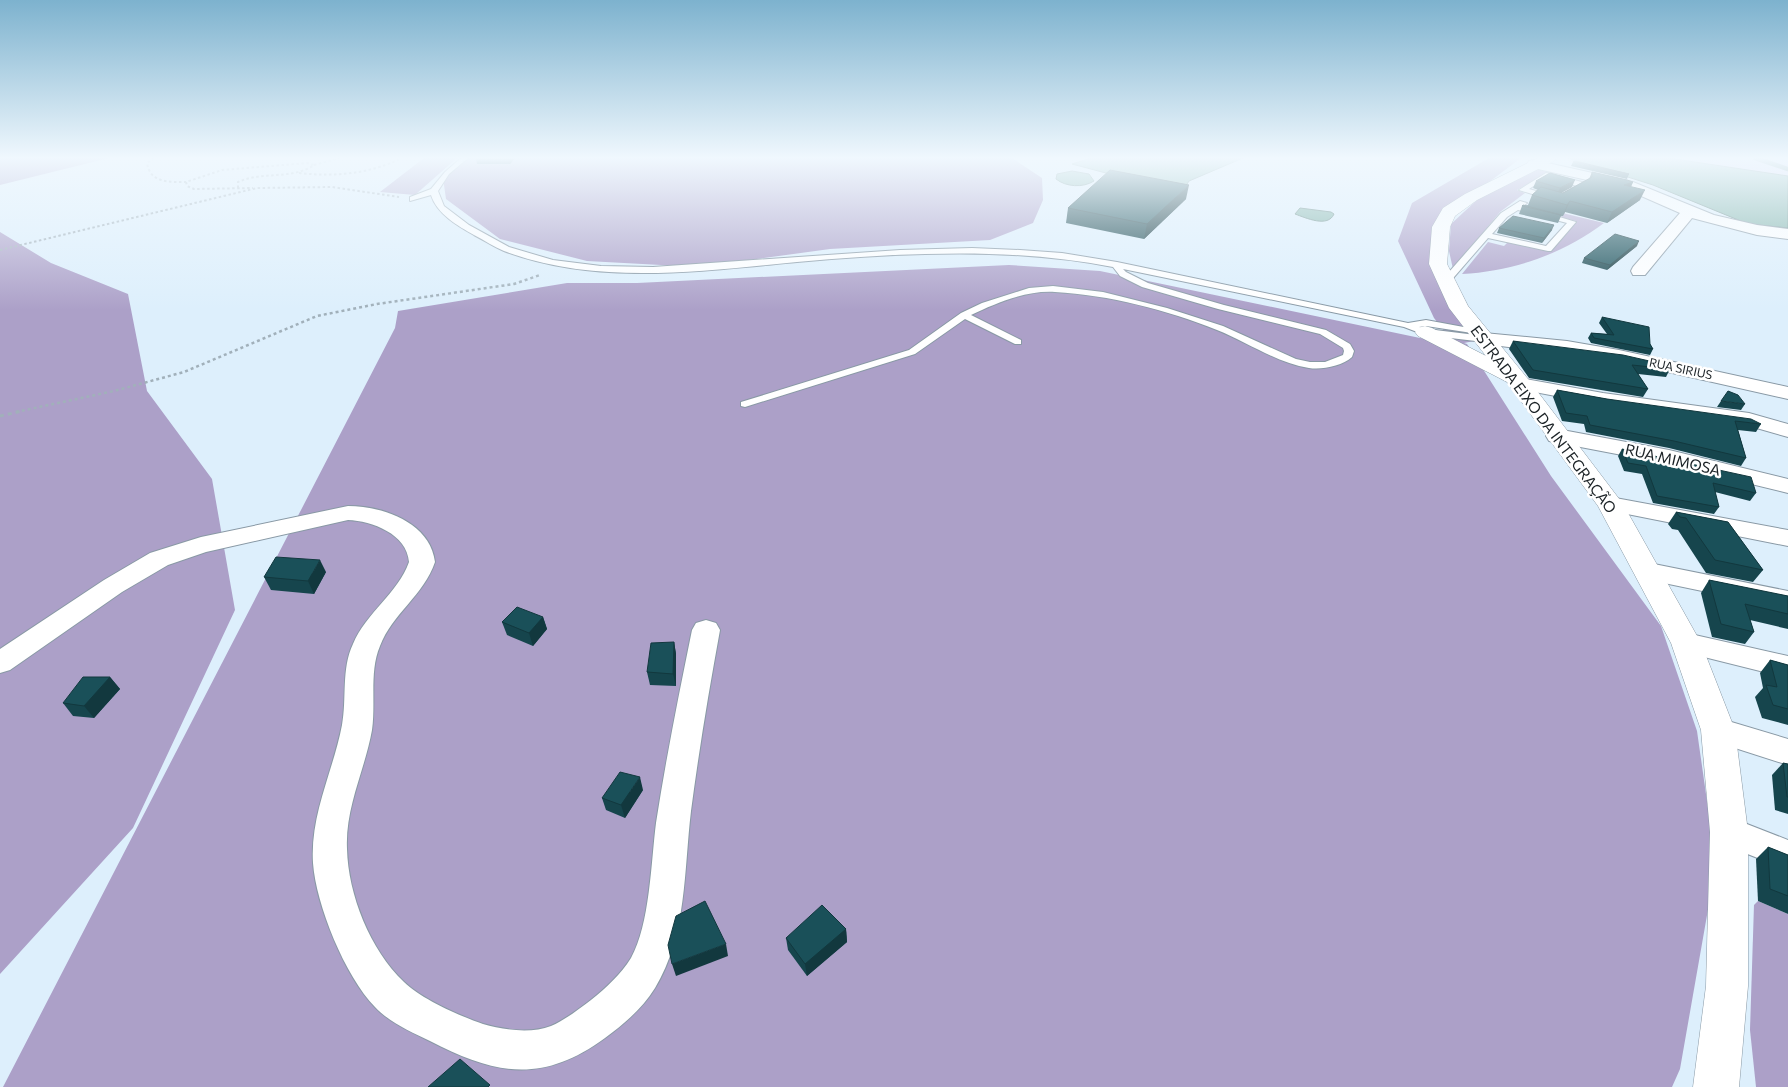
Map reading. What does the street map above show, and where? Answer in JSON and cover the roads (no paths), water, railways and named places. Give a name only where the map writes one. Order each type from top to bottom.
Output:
[{"type":"main road","name":"ESTRADA EIXO DA INTEGRAÇÃO","points":[[1454,209],[1442,220],[1438,264],[1445,282],[1459,308],[1520,383],[1557,436],[1610,504],[1650,572],[1686,643],[1718,730],[1729,832],[1727,986],[1716,1087]]},
{"type":"main road","points":[[1419,327],[1445,317],[1459,308]]},
{"type":"main road","points":[[1419,327],[1520,383]]},
{"type":"street","points":[[1682,209],[1744,228],[1785,235]]},
{"type":"street","points":[[1639,271],[1689,212]]},
{"type":"street","name":"RUA SIRIUS","points":[[1482,337],[1623,356],[1693,370],[1788,393]]},
{"type":"street","points":[[1520,383],[1603,399],[1749,419],[1788,431]]},
{"type":"street","name":"RUA MIMOSA","points":[[1557,436],[1669,457],[1788,486]]},
{"type":"street","points":[[1610,504],[1788,538]]},
{"type":"street","points":[[0,663],[142,568],[178,552],[348,514],[365,513],[382,518],[409,536],[420,549],[423,561],[410,584],[373,630],[360,668],[358,720],[329,835],[328,860],[333,884],[342,917],[358,948],[376,978],[397,1002],[470,1038],[501,1048],[535,1050],[561,1042],[597,1019],[630,992],[646,969],[657,941],[674,818],[706,630]]},
{"type":"street","points":[[1650,572],[1788,600]]},
{"type":"street","points":[[1686,643],[1788,667]]},
{"type":"street","points":[[1718,730],[1788,752]]},
{"type":"street","points":[[1729,832],[1788,855]]},
{"type":"lane","points":[[443,209],[482,238],[520,255],[564,266],[611,270],[670,269],[850,255],[980,251],[1045,254],[1117,266],[1419,327],[1482,337]]},
{"type":"lane","points":[[1445,282],[1504,215],[1513,209]]},
{"type":"lane","points":[[1487,235],[1548,249],[1568,229],[1572,221],[1527,209]]},
{"type":"lane","points":[[1504,215],[1514,217]]},
{"type":"lane","points":[[1542,224],[1568,229]]},
{"type":"lane","points":[[744,404],[912,352],[964,315],[1007,297],[1029,291],[1053,289],[1081,291],[1197,320],[1293,361],[1310,365],[1326,366],[1347,357],[1349,351],[1347,346],[1323,332],[1221,307],[1145,285],[1123,274],[1117,266]]},
{"type":"lane","points":[[964,315],[1018,342]]}]
